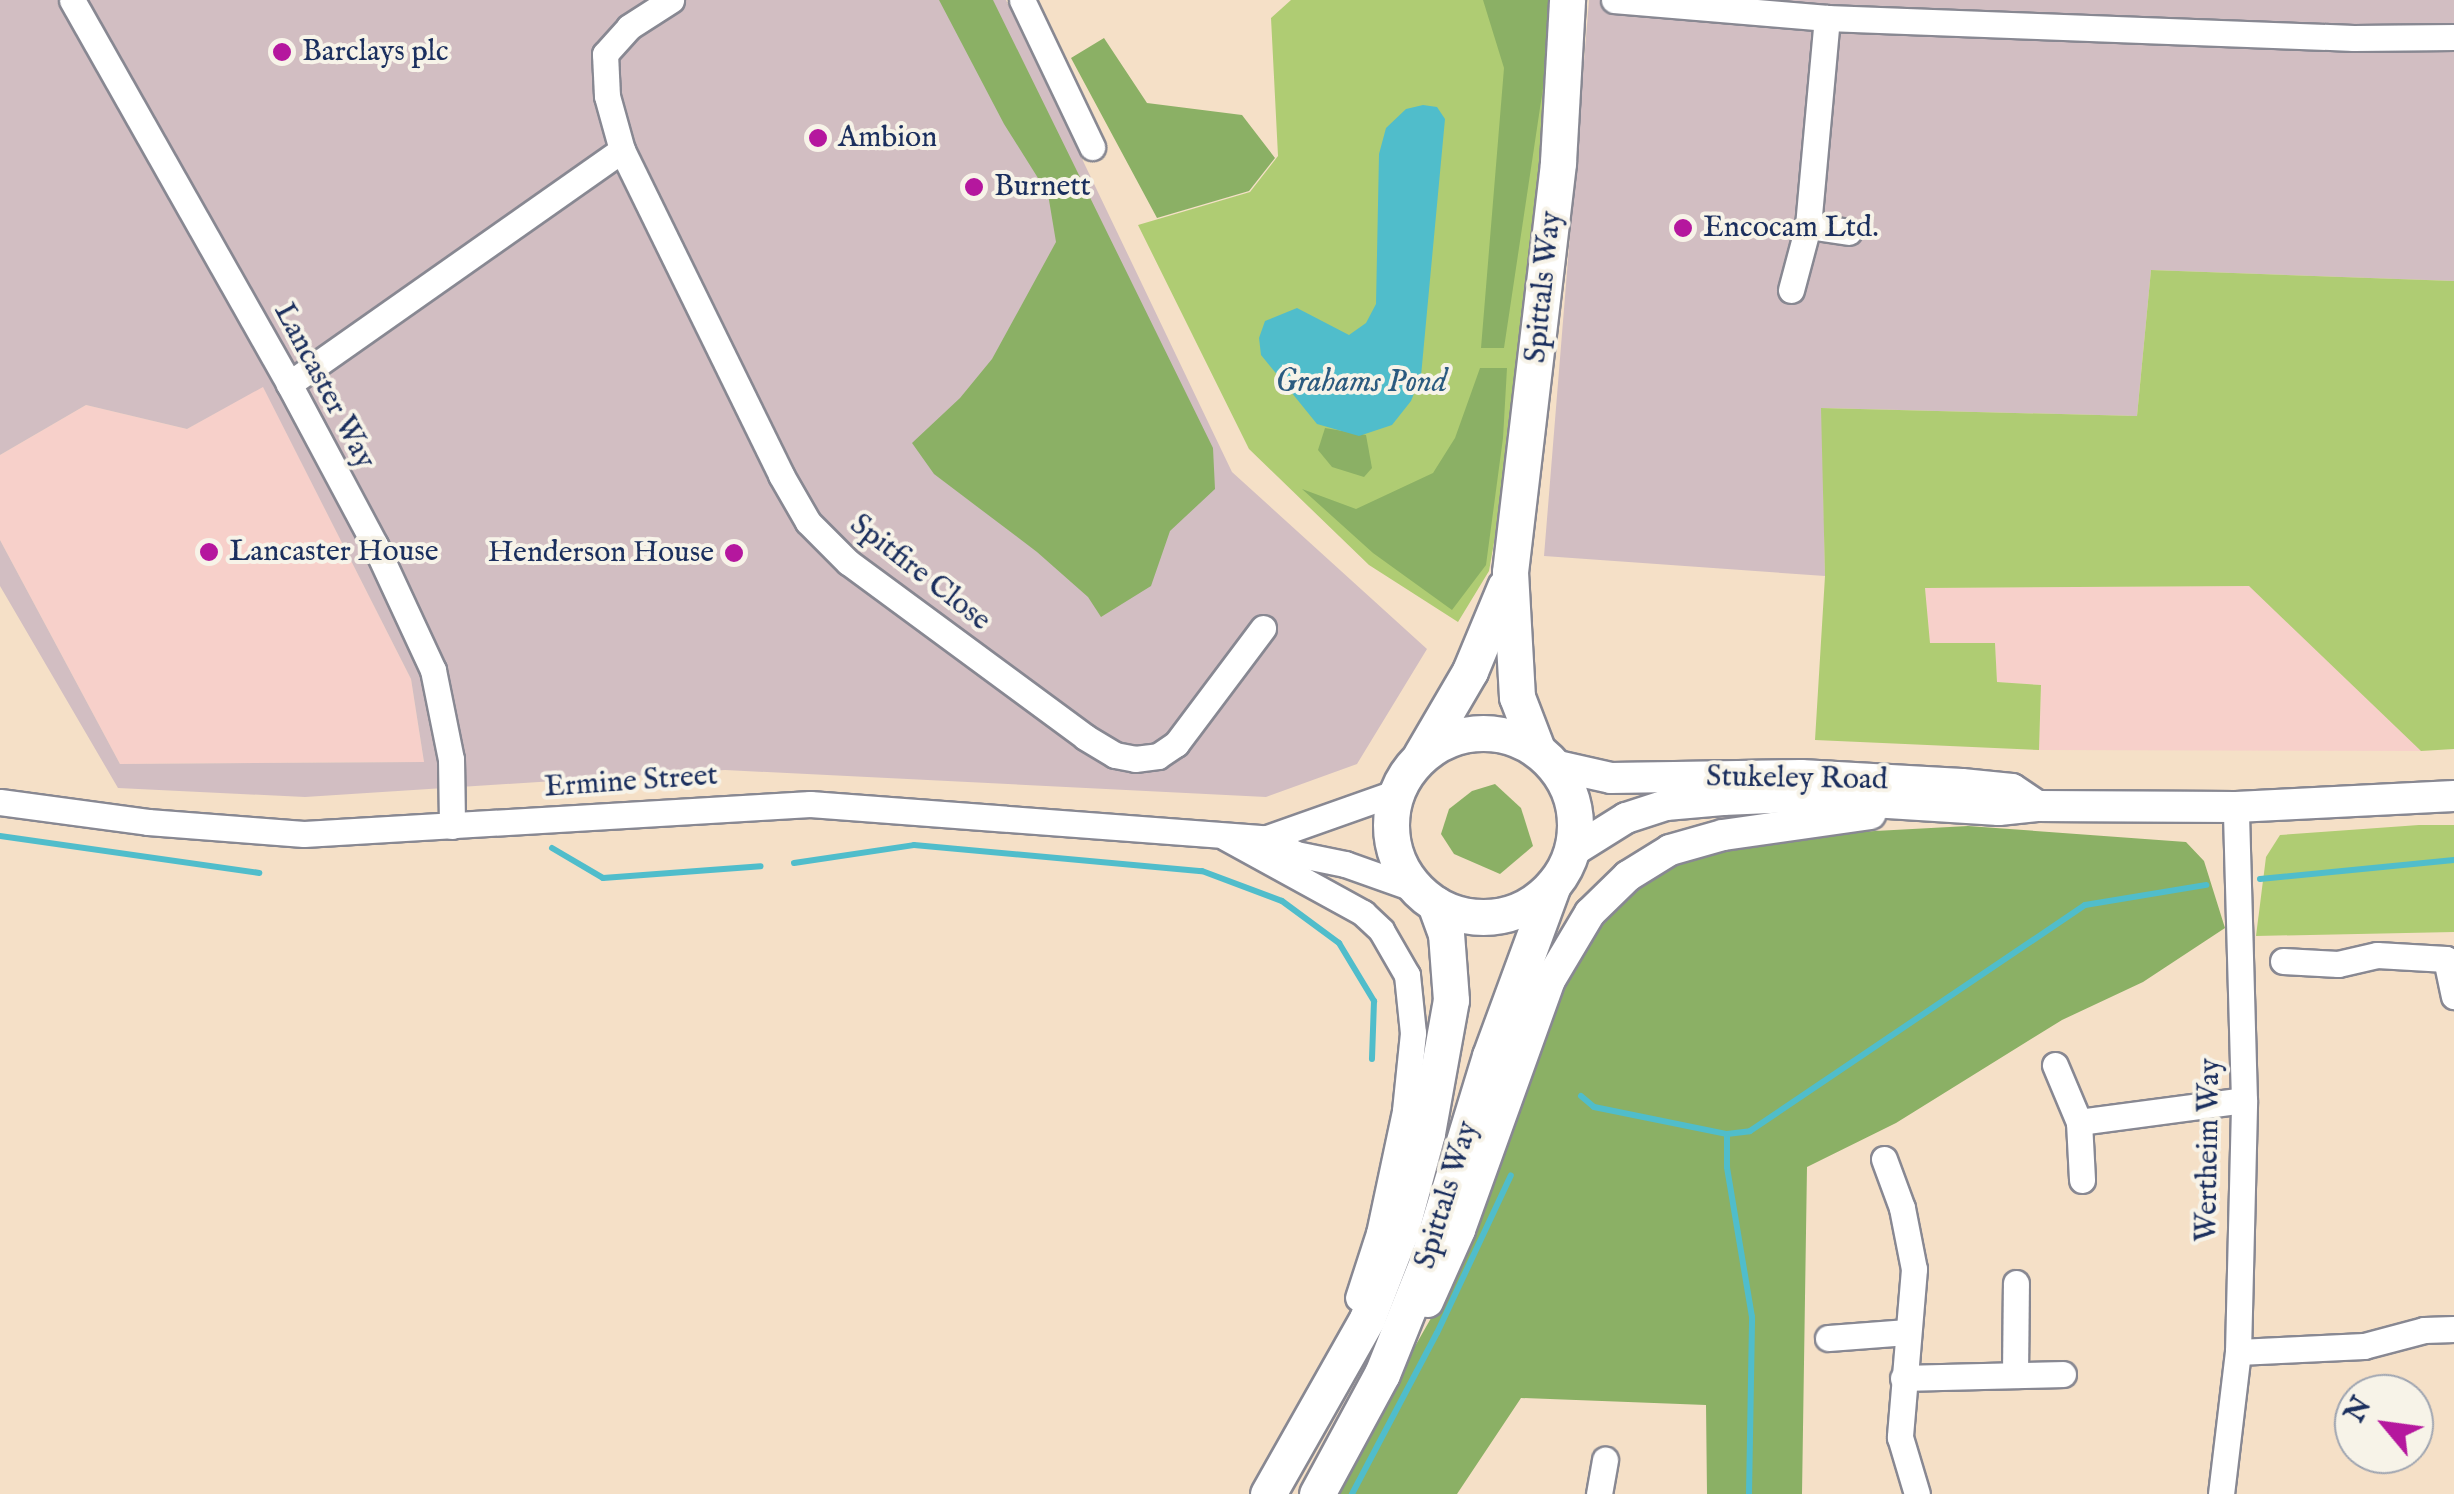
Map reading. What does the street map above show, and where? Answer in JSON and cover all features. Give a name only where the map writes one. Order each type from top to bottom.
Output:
[{"type":"highway","name":"Spittals Way","points":[[1545,757],[1517,698],[1510,572],[1558,162],[1568,0]]},
{"type":"highway","name":"Spittals Way","points":[[1420,758],[1470,671],[1510,572]]},
{"type":"highway","points":[[1476,732],[1508,736],[1545,757],[1569,792],[1575,823],[1570,854],[1553,885],[1510,913],[1472,916],[1426,897],[1402,869],[1392,844],[1396,792],[1420,758],[1446,740],[1476,732]]},
{"type":"highway","name":"Spittals Way","points":[[1318,1494],[1382,1374],[1428,1262],[1490,1056],[1553,885]]},
{"type":"highway","name":"Spittals Way","points":[[1268,1494],[1326,1398],[1367,1318],[1394,1250],[1428,1133],[1452,969],[1426,897]]},
{"type":"main road","name":"Stukeley Road","points":[[1545,757],[1611,778],[1802,775],[1962,784],[2012,789],[2037,806]]},
{"type":"main road","name":"Stukeley Road","points":[[1570,854],[1626,818],[1666,805],[1793,796],[1998,810],[2037,806],[2236,807],[2454,796]]},
{"type":"main road","points":[[1382,1374],[1430,1297],[1467,1212],[1550,980],[1590,914],[1628,876],[1670,850],[1723,835],[1933,805]]},
{"type":"street","name":"Lancaster Way","points":[[72,0],[289,384],[374,545],[434,670],[451,759],[452,826]]},
{"type":"street","name":"Spitfire Close","points":[[672,0],[629,27],[605,54],[607,96],[622,150],[780,475],[808,522],[848,562],[1115,755],[1135,759],[1158,756],[1176,744],[1263,628]]},
{"type":"street","points":[[1022,0],[1092,147]]},
{"type":"street","points":[[1614,0],[1827,18],[2013,11],[2354,38],[2454,37]]},
{"type":"street","points":[[1791,290],[1808,226],[1827,18]]},
{"type":"street","points":[[289,384],[622,150]]},
{"type":"street","points":[[1808,226],[1849,232]]},
{"type":"street","name":"Ermine Street","points":[[1267,838],[1396,792]]},
{"type":"street","name":"Ermine Street","points":[[0,802],[148,822],[304,834],[810,804],[1267,838],[1296,854],[1345,864],[1426,897]]},
{"type":"street","name":"Wertheim Way","points":[[2222,1494],[2238,1352],[2244,1100],[2236,807]]},
{"type":"street","points":[[1221,834],[1254,856],[1344,900],[1381,930],[1407,975],[1413,1003],[1405,1111],[1379,1233],[1326,1398]]},
{"type":"street","points":[[2282,961],[2338,964],[2377,955],[2446,959],[2454,996]]},
{"type":"street","points":[[2055,1064],[2079,1122],[2082,1180]]},
{"type":"street","points":[[2079,1122],[2244,1100]]},
{"type":"street","points":[[1884,1159],[1902,1208],[1914,1269],[1900,1437],[1916,1494]]},
{"type":"street","points":[[2015,1375],[2016,1283]]},
{"type":"street","points":[[2238,1352],[2364,1346],[2424,1330],[2454,1329]]},
{"type":"street","points":[[1828,1338],[1908,1332]]},
{"type":"street","points":[[1903,1378],[2063,1374]]},
{"type":"street","points":[[1599,1494],[1604,1460]]},
{"type":"shaded area","points":[[0,0],[1006,0],[1232,472],[1427,649],[1357,764],[1266,797],[725,770],[305,797],[118,788],[0,586],[0,540],[120,764],[424,762],[411,679],[263,387],[187,429],[86,405],[0,455]]},
{"type":"shaded area","points":[[1589,0],[2454,0],[2454,281],[2151,270],[2137,416],[1822,408],[1825,576],[1544,556]]},
{"type":"shaded area","points":[[263,386],[411,679],[424,762],[120,764],[0,540],[0,455],[86,405],[187,429]]},
{"type":"shaded area","points":[[2250,586],[2421,751],[2039,750],[2041,685],[1997,682],[1995,643],[1930,643],[1925,588]]},
{"type":"green space","points":[[939,0],[993,0],[1213,448],[1215,489],[1170,531],[1151,586],[1101,617],[1088,597],[1037,552],[934,474],[912,443],[960,398],[992,359],[1056,242],[1048,194],[1004,124]]},
{"type":"green space","points":[[1291,0],[1551,0],[1552,161],[1518,408],[1489,571],[1458,622],[1369,565],[1249,449],[1138,225],[1250,192],[1278,156],[1271,18]]},
{"type":"green space","points":[[1483,0],[1554,0],[1555,8],[1504,348],[1481,348],[1504,68]]},
{"type":"green space","points":[[1104,38],[1147,103],[1242,115],[1275,158],[1249,191],[1157,218],[1071,58]]},
{"type":"green space","points":[[2151,270],[2454,281],[2454,749],[2421,751],[2249,586],[1925,588],[1930,643],[1995,643],[1997,682],[2041,685],[2039,750],[1815,740],[1825,576],[1821,408],[2137,416]]},
{"type":"green space","points":[[1480,368],[1507,368],[1503,438],[1486,565],[1452,610],[1373,553],[1302,489],[1356,509],[1433,473],[1455,438]]},
{"type":"green space","points":[[1325,428],[1366,435],[1372,468],[1364,477],[1332,467],[1318,450]]},
{"type":"green space","points":[[1495,784],[1521,808],[1533,846],[1500,874],[1454,854],[1441,834],[1449,809],[1472,791]]},
{"type":"green space","points":[[2454,825],[2454,932],[2256,936],[2266,857],[2280,835]]},
{"type":"green space","points":[[1968,826],[2186,842],[2204,861],[2225,928],[2143,982],[2062,1020],[1896,1123],[1807,1167],[1802,1494],[1707,1494],[1706,1405],[1521,1398],[1457,1494],[1331,1494],[1447,1290],[1576,960],[1614,911],[1665,866],[1765,837]]},
{"type":"water","name":"Grahams Pond","points":[[1437,107],[1445,119],[1421,376],[1411,401],[1392,425],[1359,436],[1317,424],[1261,355],[1259,338],[1265,321],[1297,308],[1349,335],[1366,323],[1376,304],[1379,154],[1386,128],[1406,109]]},
{"type":"waterway","points":[[0,836],[259,873]]},
{"type":"waterway","points":[[794,863],[914,845],[1202,871],[1282,901],[1339,943],[1374,1001],[1372,1059]]},
{"type":"waterway","points":[[552,848],[603,878],[761,866]]},
{"type":"waterway","points":[[2260,879],[2454,860]]},
{"type":"waterway","points":[[1749,1494],[1752,1317],[1727,1167],[1727,1134],[1750,1131],[2085,905],[2206,885]]},
{"type":"waterway","points":[[1581,1096],[1594,1107],[1727,1134]]},
{"type":"waterway","points":[[1352,1494],[1437,1333],[1511,1175]]},
{"type":"place","name":"Barclays plc","points":[[282,52]]},
{"type":"place","name":"Ambion","points":[[818,138]]},
{"type":"place","name":"Burnett","points":[[974,187]]},
{"type":"place","name":"Encocam Ltd.","points":[[1683,228]]},
{"type":"place","name":"Lancaster House","points":[[209,552]]},
{"type":"place","name":"Henderson House","points":[[734,553]]}]
